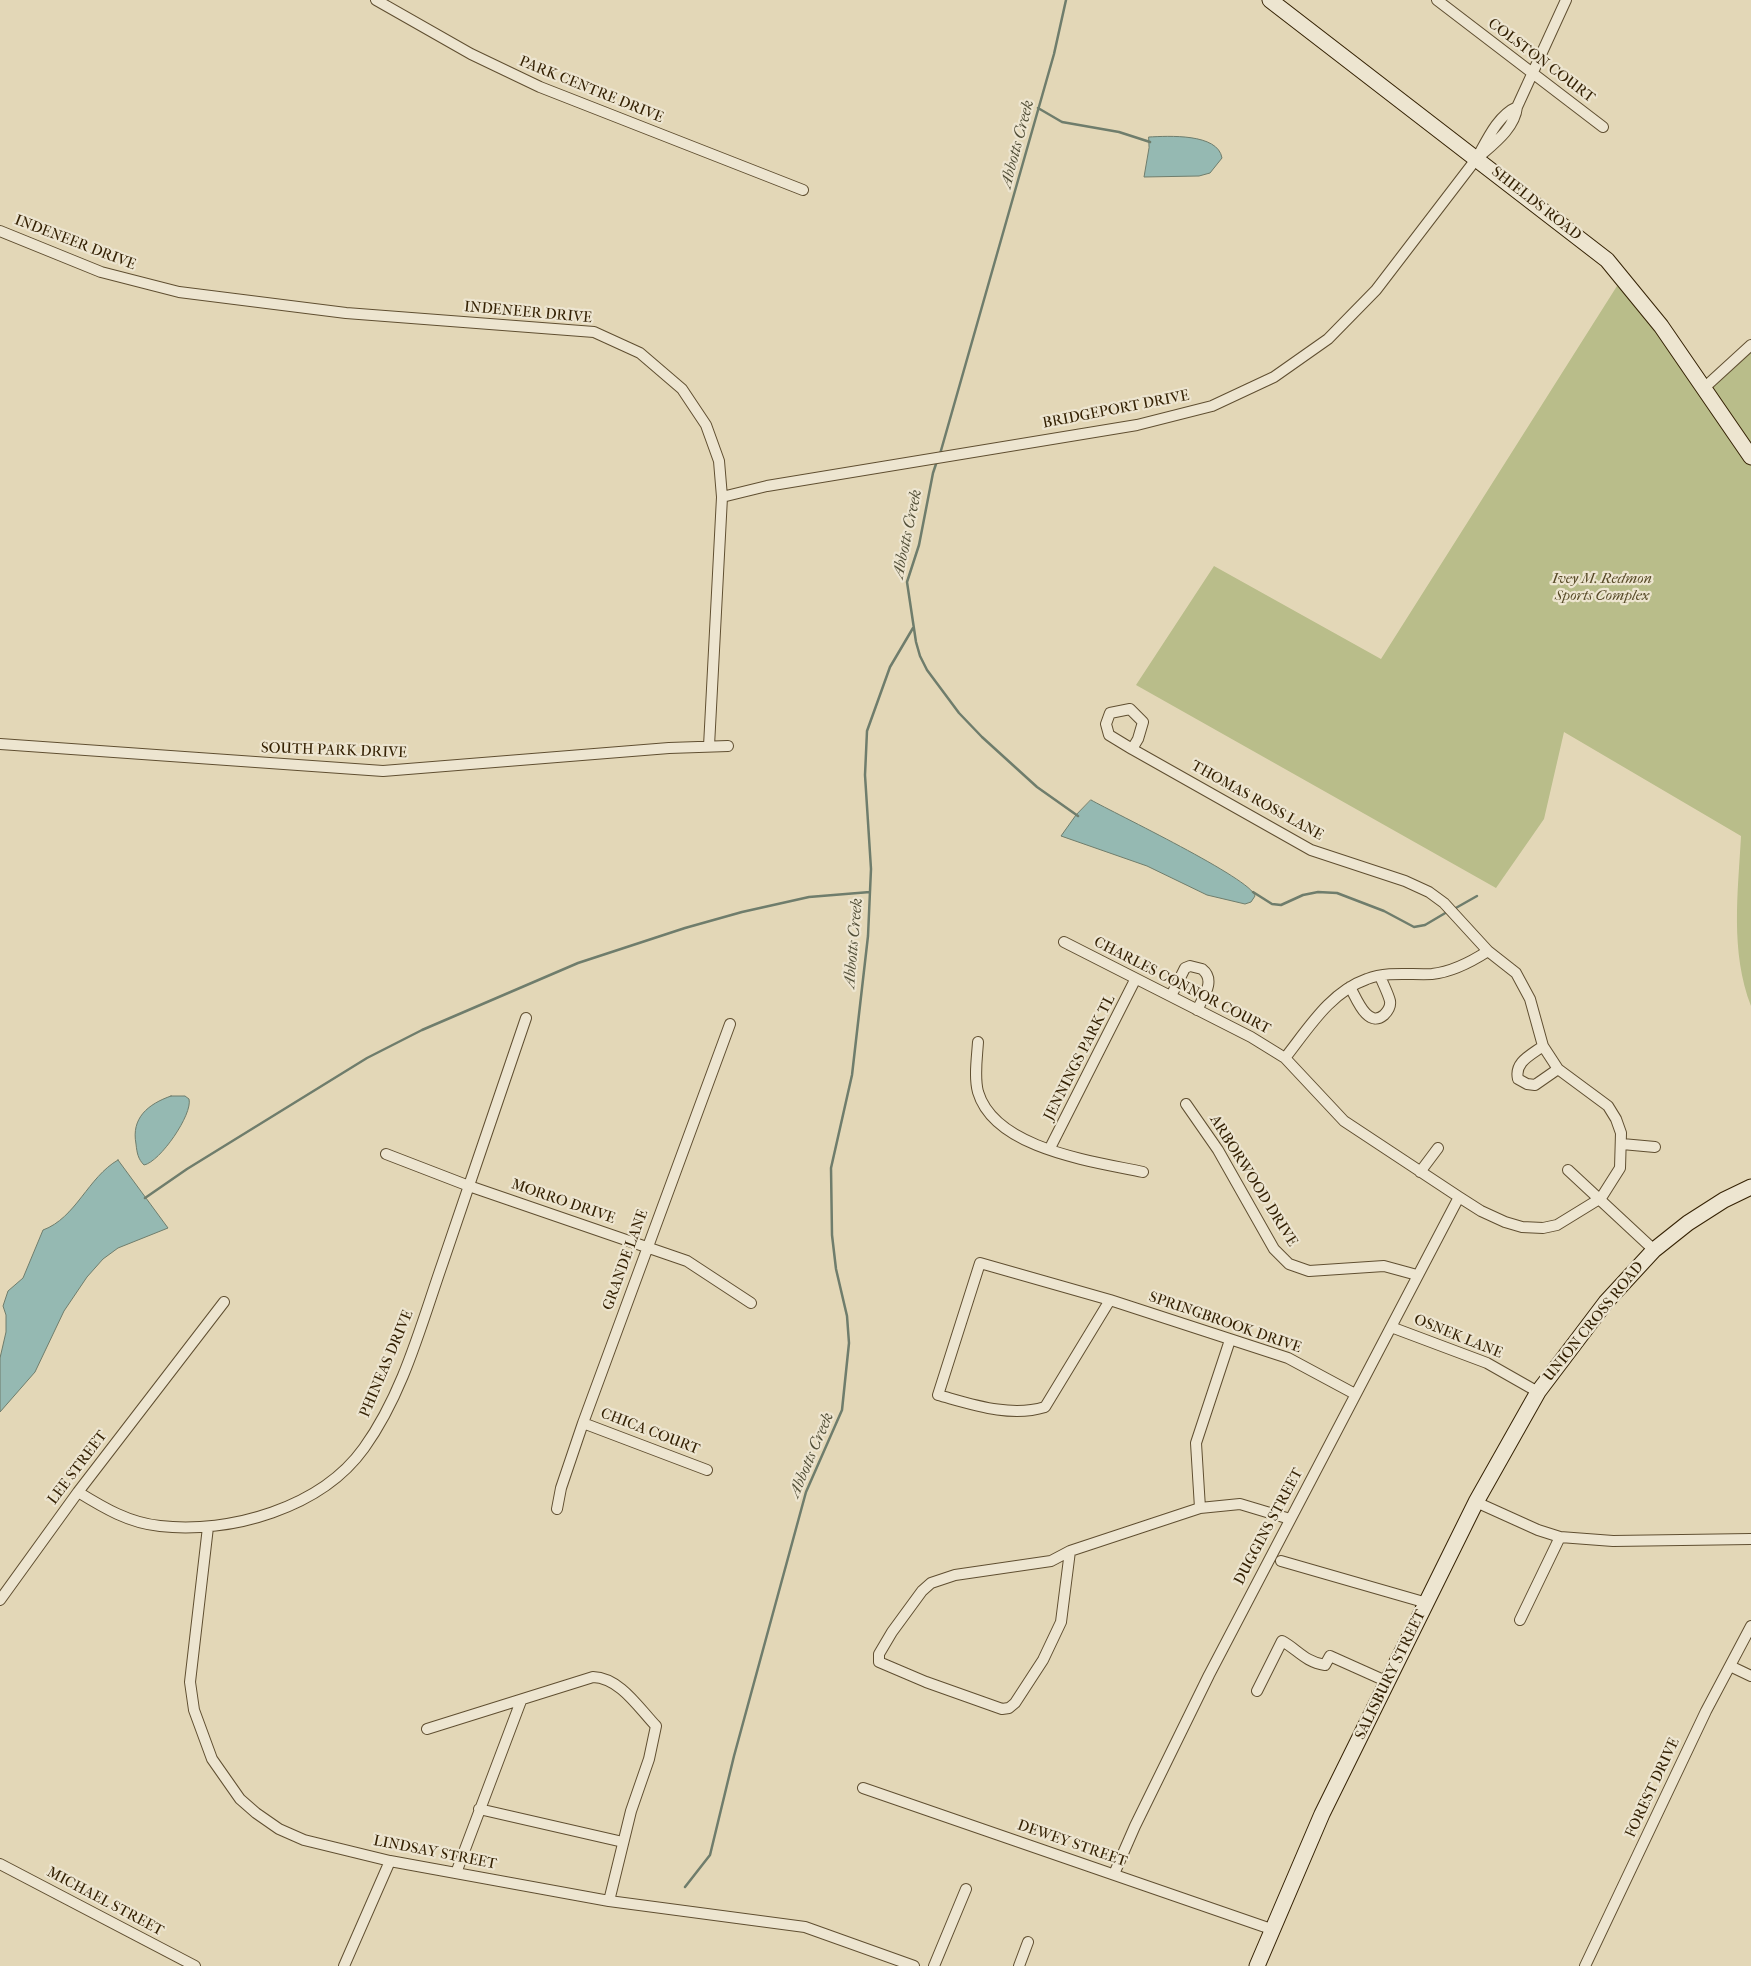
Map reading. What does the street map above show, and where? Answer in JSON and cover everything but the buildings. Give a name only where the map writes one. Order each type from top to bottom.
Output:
[{"type":"main road","name":"SHIELDS ROAD","points":[[1270,0],[1477,158],[1617,270],[1661,326],[1751,458]]},
{"type":"main road","name":"UNION CROSS ROAD","points":[[1538,1392],[1606,1302],[1654,1250],[1688,1223],[1724,1200],[1751,1187]]},
{"type":"main road","name":"SALISBURY STREET","points":[[1257,1966],[1271,1929],[1322,1814],[1476,1502],[1538,1392]]},
{"type":"street","name":"PARK CENTRE DRIVE","points":[[376,0],[472,54],[540,87],[803,190]]},
{"type":"street","name":"COLSTON COURT","points":[[1437,0],[1603,127]]},
{"type":"street","points":[[1533,74],[1566,0]]},
{"type":"street","name":"BRIDGEPORT DRIVE","points":[[722,497],[767,486],[1137,425],[1212,406],[1274,377],[1328,339],[1376,290],[1477,158],[1490,135],[1508,111],[1517,107],[1533,74]]},
{"type":"street","name":"INDENEER DRIVE","points":[[0,231],[101,272],[179,292],[346,313],[594,332],[640,354],[682,389],[706,425],[720,462],[722,497],[708,746]]},
{"type":"street","points":[[1704,388],[1751,346]]},
{"type":"street","name":"SOUTH PARK DRIVE","points":[[0,744],[383,771],[728,746]]},
{"type":"street","name":"THOMAS ROSS LANE","points":[[1132,749],[1311,850],[1405,881],[1428,892],[1444,903],[1488,951],[1516,973],[1530,999],[1543,1046],[1558,1069],[1608,1106],[1619,1126],[1622,1144],[1620,1168],[1600,1198]]},
{"type":"street","name":"CHARLES CONNOR COURT","points":[[1064,942],[1251,1037],[1285,1058],[1344,1121],[1459,1197],[1506,1222],[1522,1227],[1543,1228],[1557,1225],[1600,1198]]},
{"type":"street","points":[[1285,1058],[1328,1004],[1350,987],[1380,976],[1433,974],[1468,964],[1488,951]]},
{"type":"street","points":[[1171,996],[1185,968],[1190,966],[1202,969],[1209,978],[1209,985],[1197,1010]]},
{"type":"street","points":[[1350,987],[1366,1014],[1373,1018],[1380,1017],[1388,1010],[1390,1002],[1380,976]]},
{"type":"street","name":"JENNINGS PARK TL","points":[[1050,1148],[1136,980]]},
{"type":"street","name":"PHINEAS DRIVE","points":[[78,1492],[110,1511],[141,1522],[159,1526],[208,1527],[261,1515],[304,1498],[339,1474],[363,1450],[388,1406],[402,1375],[526,1018]]},
{"type":"street","name":"GRANDE LANE","points":[[557,1509],[561,1488],[583,1423],[730,1024]]},
{"type":"street","points":[[978,1042],[978,1090],[988,1114],[1006,1130],[1074,1157],[1143,1172]]},
{"type":"street","points":[[1543,1046],[1520,1063],[1516,1070],[1518,1079],[1527,1084],[1535,1085],[1558,1069]]},
{"type":"street","name":"ARBORWOOD DRIVE","points":[[1186,1104],[1218,1150],[1274,1249],[1289,1264],[1309,1271],[1384,1266],[1417,1275]]},
{"type":"street","points":[[1622,1144],[1655,1147]]},
{"type":"street","points":[[1420,1172],[1438,1148]]},
{"type":"street","name":"MORRO DRIVE","points":[[386,1154],[469,1186],[687,1261],[751,1304]]},
{"type":"street","points":[[1568,1170],[1654,1250]]},
{"type":"street","name":"DUGGINS STREET","points":[[1114,1874],[1135,1826],[1209,1675],[1459,1197]]},
{"type":"street","name":"SPRINGBROOK DRIVE","points":[[1110,1300],[1045,1407],[1033,1411],[986,1408],[938,1395],[980,1263],[1110,1300],[1300,1364],[1355,1394]]},
{"type":"street","name":"LEE STREET","points":[[0,1600],[78,1492],[224,1302]]},
{"type":"street","name":"OSNEK LANE","points":[[1391,1327],[1487,1363],[1538,1392]]},
{"type":"street","points":[[1200,1508],[1196,1443],[1230,1340]]},
{"type":"street","name":"CHICA COURT","points":[[583,1423],[707,1470]]},
{"type":"street","points":[[1476,1502],[1538,1530],[1560,1537],[1613,1541],[1751,1539]]},
{"type":"street","points":[[1070,1551],[1065,1605],[1061,1622],[1042,1660],[1010,1708],[1002,1709],[900,1672],[879,1662],[879,1654],[892,1632],[918,1596],[931,1583],[955,1575],[1051,1561],[1070,1551],[1200,1508],[1240,1504],[1290,1519]]},
{"type":"street","name":"LINDSAY STREET","points":[[208,1527],[190,1682],[194,1710],[212,1759],[240,1799],[256,1813],[280,1829],[304,1840],[390,1861],[610,1902],[805,1927],[914,1966]]},
{"type":"street","points":[[1520,1620],[1560,1537]]},
{"type":"street","points":[[1281,1561],[1427,1603]]},
{"type":"street","name":"FOREST DRIVE","points":[[1585,1966],[1706,1711],[1751,1626]]},
{"type":"street","points":[[1257,1691],[1282,1642],[1295,1652],[1318,1664],[1325,1665],[1330,1656],[1388,1682]]},
{"type":"street","points":[[1730,1666],[1751,1676]]},
{"type":"street","points":[[426,1729],[521,1701],[593,1677],[604,1677],[614,1682],[656,1726],[649,1759],[631,1811],[610,1902]]},
{"type":"street","points":[[456,1872],[521,1701]]},
{"type":"street","name":"DEWEY STREET","points":[[863,1788],[1271,1929]]},
{"type":"street","points":[[479,1810],[623,1842]]},
{"type":"street","points":[[344,1966],[390,1861]]},
{"type":"street","name":"MICHAEL STREET","points":[[0,1864],[196,1966]]},
{"type":"street","points":[[934,1966],[966,1889]]},
{"type":"street","points":[[1019,1966],[1028,1942]]},
{"type":"green space","name":"Ivey M. Redmon Sports Complex","points":[[1625,279],[1703,388],[1751,345],[1751,1006],[1744,985],[1738,943],[1737,900],[1741,836],[1564,732],[1544,819],[1496,888],[1136,685],[1214,566],[1381,659],[1617,286]]},
{"type":"water","points":[[1168,136],[1202,140],[1212,144],[1222,158],[1210,173],[1199,176],[1144,177],[1149,137]]},
{"type":"water","points":[[1091,800],[1208,862],[1248,888],[1255,896],[1251,902],[1245,904],[1207,895],[1147,866],[1061,836],[1076,815]]},
{"type":"water","points":[[171,1096],[185,1096],[189,1099],[186,1115],[181,1126],[166,1147],[151,1162],[144,1165],[138,1156],[135,1135],[139,1119],[148,1108]]},
{"type":"water","points":[[118,1160],[168,1228],[118,1248],[103,1259],[87,1277],[64,1311],[35,1372],[0,1412],[0,1358],[6,1332],[6,1315],[3,1306],[8,1291],[23,1278],[43,1230],[64,1216],[98,1176]]},
{"type":"waterway","name":"Abbotts Creek","points":[[940,454],[1054,54],[1066,0]]},
{"type":"waterway","points":[[1038,108],[1062,122],[1119,132],[1150,142]]},
{"type":"waterway","points":[[937,461],[919,545],[907,582],[916,642],[920,656],[927,670],[959,713],[982,737],[1037,787],[1078,816]]},
{"type":"waterway","name":"Abbotts Creek","points":[[685,1887],[710,1855],[734,1756],[806,1492],[842,1410],[849,1343],[847,1316],[836,1269],[832,1235],[831,1168],[852,1075],[868,936],[871,869],[865,775],[867,731],[890,667],[913,628]]},
{"type":"waterway","points":[[145,1198],[187,1169],[367,1058],[422,1030],[578,963],[685,928],[742,912],[809,897],[870,892]]},
{"type":"waterway","points":[[1253,892],[1272,904],[1281,905],[1303,895],[1318,892],[1337,893],[1384,911],[1414,927],[1425,925],[1447,912]]},
{"type":"waterway","points":[[1454,909],[1477,896]]}]
